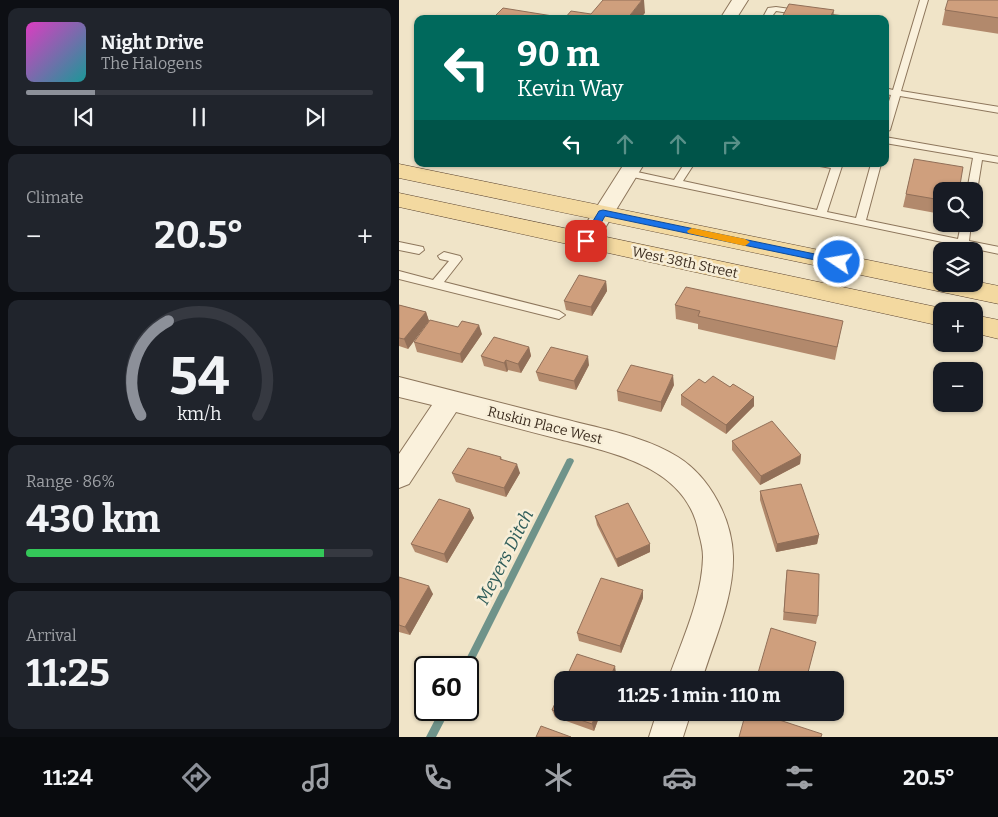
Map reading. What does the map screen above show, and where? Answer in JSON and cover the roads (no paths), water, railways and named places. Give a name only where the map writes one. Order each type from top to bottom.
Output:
[{"type":"main road","points":[[399,171],[933,282]]},
{"type":"main road","name":"West 38th Street","points":[[399,200],[933,315]]},
{"type":"main road","points":[[983,292],[998,295]]},
{"type":"main road","points":[[983,326],[998,330]]},
{"type":"street","points":[[731,15],[740,0]]},
{"type":"street","points":[[586,241],[631,168]]},
{"type":"street","name":"Ruskin Place West","points":[[399,387],[631,447],[668,465],[684,478],[698,494],[708,512],[714,530],[718,555],[715,589],[688,671]]},
{"type":"street","points":[[399,476],[450,400]]},
{"type":"street","points":[[666,737],[671,721]]},
{"type":"lane","points":[[889,118],[925,0]]},
{"type":"lane","points":[[768,15],[771,10],[776,8],[821,15]]},
{"type":"lane","points":[[889,92],[998,110]]},
{"type":"lane","points":[[889,141],[998,160]]},
{"type":"lane","points":[[974,182],[978,156]]},
{"type":"lane","points":[[677,183],[687,167]]},
{"type":"lane","points":[[821,214],[837,167]]},
{"type":"lane","points":[[860,222],[875,167]]},
{"type":"lane","points":[[631,168],[677,183],[954,242]]},
{"type":"lane","points":[[399,246],[419,250]]},
{"type":"lane","points":[[983,248],[998,251]]},
{"type":"lane","points":[[436,284],[456,259],[444,256]]},
{"type":"lane","points":[[399,275],[559,315]]},
{"type":"waterway","name":"Meyers Ditch","points":[[472,656],[570,461]]},
{"type":"waterway","name":"Meyers Ditch","points":[[431,737],[439,721]]}]
